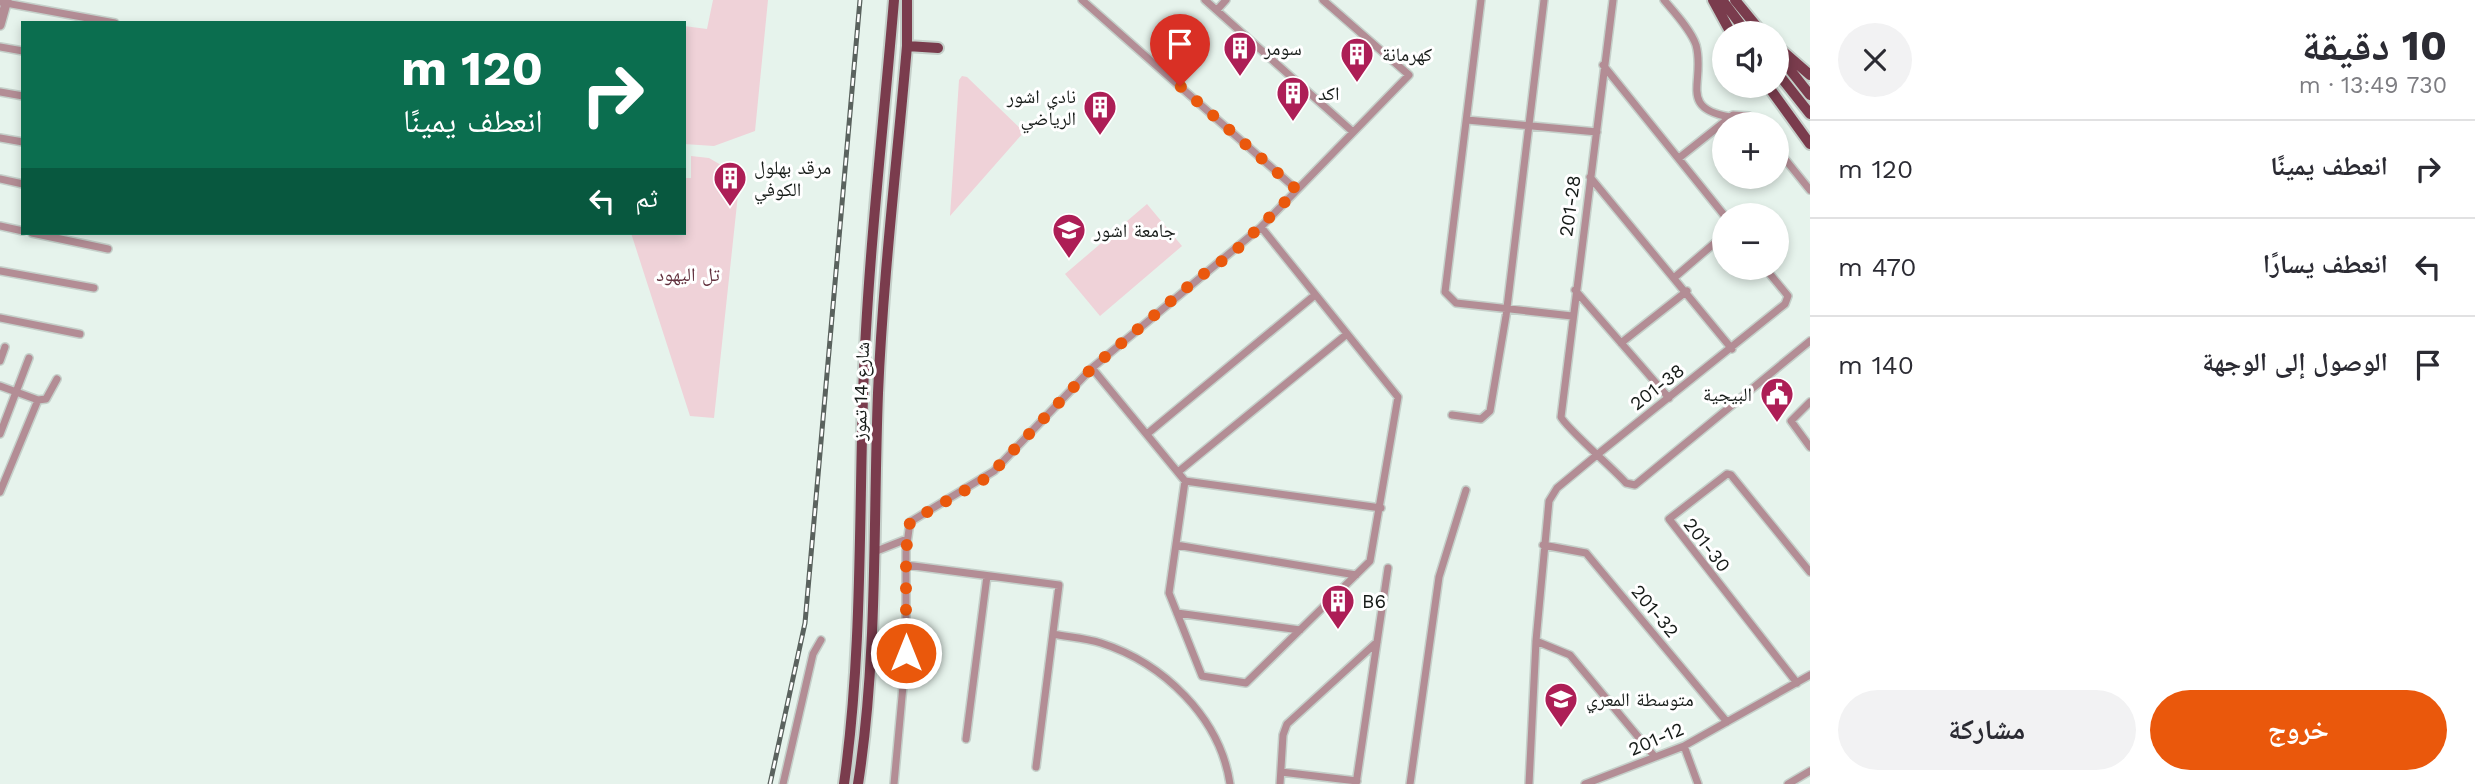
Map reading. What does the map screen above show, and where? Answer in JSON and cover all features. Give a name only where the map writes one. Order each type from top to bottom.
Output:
[{"type":"main road","name":"شارع 14 تموز","points":[[844,784],[852,719],[858,615],[866,344],[894,0]]},
{"type":"main road","name":"شارع 14 تموز","points":[[858,784],[866,717],[881,335],[907,46],[907,0]]},
{"type":"main road","points":[[1713,0],[1724,21]]},
{"type":"main road","points":[[1722,0],[1738,21]]},
{"type":"main road","points":[[1735,0],[1753,21]]},
{"type":"main road","points":[[907,46],[938,48]]},
{"type":"main road","points":[[1789,56],[1810,75]]},
{"type":"main road","points":[[1789,72],[1804,94],[1810,114]]},
{"type":"main road","points":[[1789,82],[1804,94]]},
{"type":"main road","points":[[1777,98],[1810,144]]},
{"type":"street","points":[[1082,0],[1297,190]]},
{"type":"street","points":[[1205,0],[1353,132]]},
{"type":"street","points":[[1217,10],[1226,0]]},
{"type":"street","points":[[894,784],[906,653],[906,565],[910,522],[994,471],[1092,368],[1261,227],[1409,75],[1324,0]]},
{"type":"street","points":[[1481,0],[1445,292],[1456,303],[1572,316]]},
{"type":"street","points":[[1452,415],[1481,419],[1490,411],[1507,307],[1544,0]]},
{"type":"street","name":"201-28","points":[[1598,454],[1563,423],[1560,417],[1613,0]]},
{"type":"street","points":[[1664,0],[1696,44],[1695,95],[1700,104],[1712,113]]},
{"type":"street","points":[[0,25],[5,1],[105,21]]},
{"type":"street","points":[[0,47],[21,51]]},
{"type":"street","points":[[1603,65],[1715,203]]},
{"type":"street","points":[[0,92],[21,96]]},
{"type":"street","points":[[1466,120],[1597,132]]},
{"type":"street","points":[[1679,158],[1712,131]]},
{"type":"street","points":[[0,138],[21,142]]},
{"type":"street","points":[[1789,164],[1810,190]]},
{"type":"street","points":[[1590,177],[1687,291],[1732,349]]},
{"type":"street","points":[[0,179],[21,184]]},
{"type":"street","points":[[0,226],[21,231]]},
{"type":"street","points":[[1185,481],[1169,593],[1202,676],[1246,683],[1370,561],[1398,397],[1261,227]]},
{"type":"street","points":[[42,235],[108,249]]},
{"type":"street","points":[[1675,277],[1712,245]]},
{"type":"street","points":[[0,271],[94,288]]},
{"type":"street","name":"201-38","points":[[1544,545],[1549,501],[1557,488],[1788,301],[1773,280]]},
{"type":"street","points":[[1575,290],[1669,398]]},
{"type":"street","points":[[1621,343],[1687,291]]},
{"type":"street","points":[[1147,434],[1315,295]]},
{"type":"street","points":[[0,318],[80,334]]},
{"type":"street","points":[[1178,472],[1347,334]]},
{"type":"street","points":[[1598,454],[1626,483],[1635,485],[1810,341]]},
{"type":"street","points":[[0,361],[5,347]]},
{"type":"street","points":[[0,434],[29,358]]},
{"type":"street","points":[[1092,368],[1185,481],[1381,508]]},
{"type":"street","points":[[0,386],[38,400],[46,399],[57,379]]},
{"type":"street","points":[[0,491],[38,400]]},
{"type":"street","points":[[1810,401],[1791,421],[1810,447]]},
{"type":"street","name":"201-30","points":[[1797,683],[1669,520],[1727,474],[1731,475],[1810,572]]},
{"type":"street","points":[[1410,784],[1439,577],[1466,490]]},
{"type":"street","points":[[874,552],[907,539]]},
{"type":"street","points":[[1176,545],[1356,575]]},
{"type":"street","points":[[1529,784],[1544,545]]},
{"type":"street","name":"201-32","points":[[1544,545],[1586,553],[1727,722]]},
{"type":"street","points":[[906,565],[1059,585],[1036,766]]},
{"type":"street","points":[[1281,772],[1356,783],[1388,568]]},
{"type":"street","points":[[965,739],[987,576]]},
{"type":"street","points":[[1177,613],[1300,630]]},
{"type":"street","points":[[1053,634],[1099,642],[1135,657],[1168,678],[1195,706],[1216,739],[1230,784]]},
{"type":"street","points":[[783,784],[813,654],[821,640]]},
{"type":"street","points":[[1536,641],[1570,654],[1655,757]]},
{"type":"street","points":[[1280,784],[1283,735],[1287,724],[1377,642]]},
{"type":"street","name":"201-12","points":[[1585,784],[1684,746],[1810,675]]},
{"type":"street","points":[[1684,746],[1698,784]]},
{"type":"street","points":[[1788,784],[1810,771]]},
{"type":"green space","points":[[713,0],[768,0],[755,131],[714,146],[686,144],[686,26],[707,29]]},
{"type":"green space","points":[[962,76],[967,77],[1024,132],[950,216],[959,80]]},
{"type":"green space","name":"تل اليهود","points":[[691,156],[709,158],[740,176],[714,418],[690,416],[632,235],[686,235],[686,178],[691,178]]},
{"type":"green space","points":[[1147,204],[1182,246],[1100,316],[1065,274]]},
{"type":"railway","points":[[770,784],[805,623],[860,0]]},
{"type":"place","name":"سومر","points":[[1240,78]]},
{"type":"place","name":"كهرمانة","points":[[1357,84]]},
{"type":"place","name":"اكد","points":[[1293,123]]},
{"type":"place","name":"نادي اشور الرياضي","points":[[1100,137]]},
{"type":"place","name":"مرقد بهلول الكوفي","points":[[730,208]]},
{"type":"place","name":"جامعة اشور","points":[[1069,260]]},
{"type":"place","name":"البيجية","points":[[1777,424]]},
{"type":"place","name":"B6","points":[[1338,631]]},
{"type":"place","name":"متوسطة المعري","points":[[1561,729]]},
{"type":"route","points":[[906,653],[906,551],[910,522],[988,477],[1092,368],[1198,278],[1233,253],[1297,190],[1180,86]]}]
